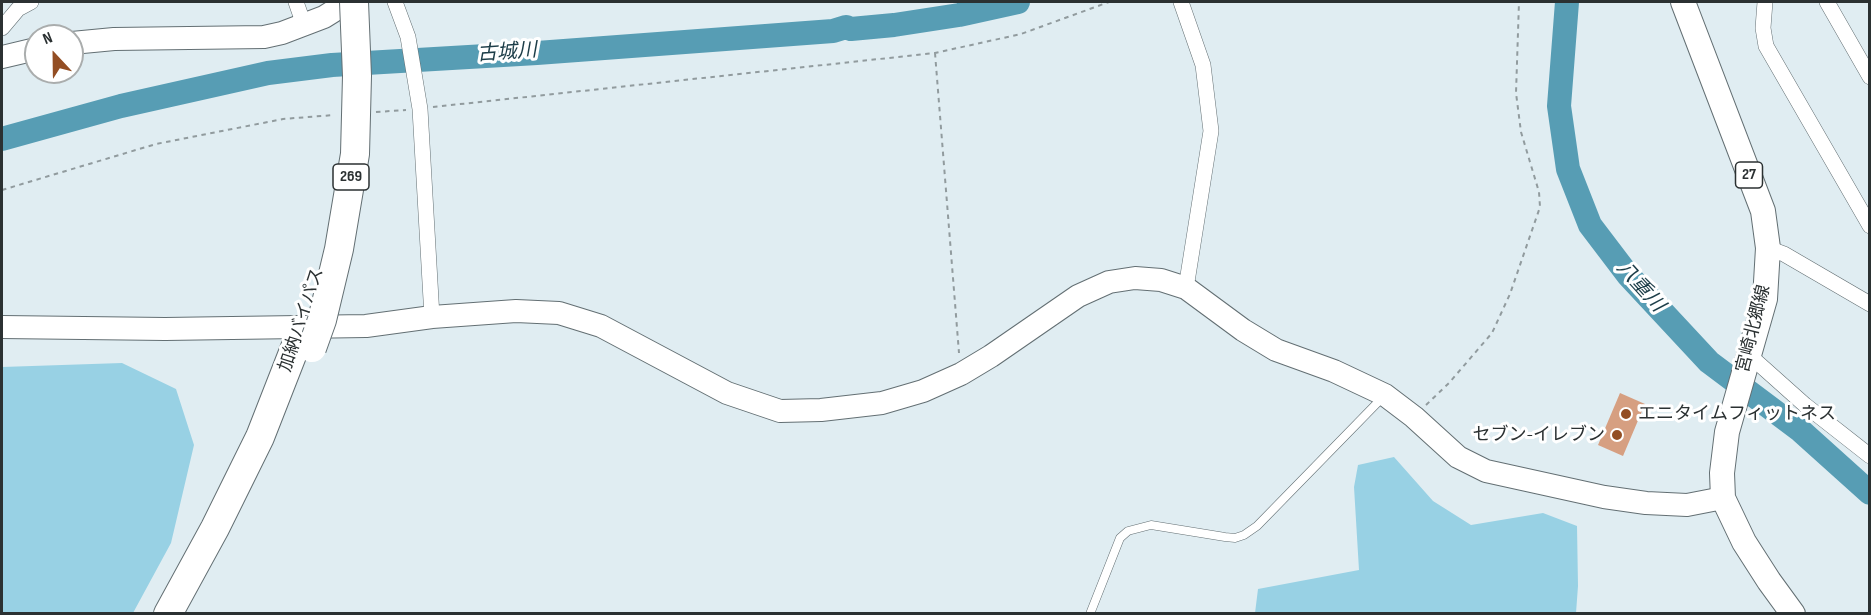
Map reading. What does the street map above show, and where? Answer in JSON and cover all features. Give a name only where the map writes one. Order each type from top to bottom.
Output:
[{"type":"highway","name":"加納バイパス","points":[[185,614],[273,446],[304,346],[308,316],[328,236],[341,137],[342,69],[338,2]]},
{"type":"highway","name":"加納バイパス","points":[[168,614],[215,528],[304,346],[322,320],[339,249],[355,154],[357,76],[354,2]]},
{"type":"main road","name":"宮崎北郷線","points":[[1683,2],[1763,211],[1768,249],[1765,299],[1726,432],[1722,473],[1723,498],[1744,542],[1793,614]]},
{"type":"street","points":[[2,28],[18,9],[32,2]]},
{"type":"street","points":[[296,2],[303,24]]},
{"type":"street","points":[[84,42],[114,39],[264,38],[324,17],[348,2]]},
{"type":"street","points":[[395,2],[408,37],[418,102],[432,317]]},
{"type":"street","points":[[1181,2],[1203,65],[1211,131],[1186,288]]},
{"type":"street","points":[[1765,2],[1763,28],[1766,46],[1869,226]]},
{"type":"street","points":[[1827,2],[1869,78]]},
{"type":"street","points":[[2,57],[24,52]]},
{"type":"street","points":[[1768,249],[1784,254],[1869,304]]},
{"type":"street","points":[[2,327],[165,329],[366,326],[432,317],[516,311],[559,313],[601,326],[727,393],[780,411],[821,410],[882,403],[923,391],[961,374],[991,356],[1078,296],[1109,282],[1135,278],[1161,280],[1186,288],[1243,330],[1276,350],[1334,370],[1385,395],[1458,456],[1486,471],[1646,503],[1686,505],[1723,498]]},
{"type":"street","points":[[1749,355],[1805,405],[1869,456]]},
{"type":"lane","points":[[1090,614],[1120,538],[1128,531],[1139,526],[1151,525],[1225,537],[1235,538],[1244,535],[1257,526],[1385,395]]},
{"type":"path","points":[[374,112],[418,102],[935,53],[1021,34],[1109,2]]},
{"type":"path","points":[[1414,417],[1449,383],[1492,333],[1510,294],[1540,207],[1539,192],[1521,132],[1516,93],[1519,2]]},
{"type":"path","points":[[935,53],[961,374]]},
{"type":"path","points":[[2,190],[156,144],[283,119],[340,115]]},
{"type":"shaded area","points":[[122,363],[176,389],[194,445],[171,543],[133,613],[2,613],[2,367]]},
{"type":"shaded area","points":[[1394,457],[1433,501],[1471,525],[1543,513],[1577,526],[1576,613],[1255,613],[1258,589],[1359,570],[1354,487],[1358,465]]},
{"type":"building","points":[[1620,393],[1645,404],[1623,456],[1598,445]]},
{"type":"waterway","name":"古城川","points":[[2,139],[121,106],[268,73],[332,65],[537,53],[833,31],[846,27],[851,29],[894,25],[959,15],[1018,2]]},
{"type":"waterway","name":"八重川","points":[[1567,2],[1559,106],[1568,169],[1590,225],[1628,275],[1709,362],[1801,431],[1870,493]]},
{"type":"place","name":"エニタイムフィットネス","points":[[1626,414]]},
{"type":"place","name":"セブン-イレブン","points":[[1617,435]]}]
